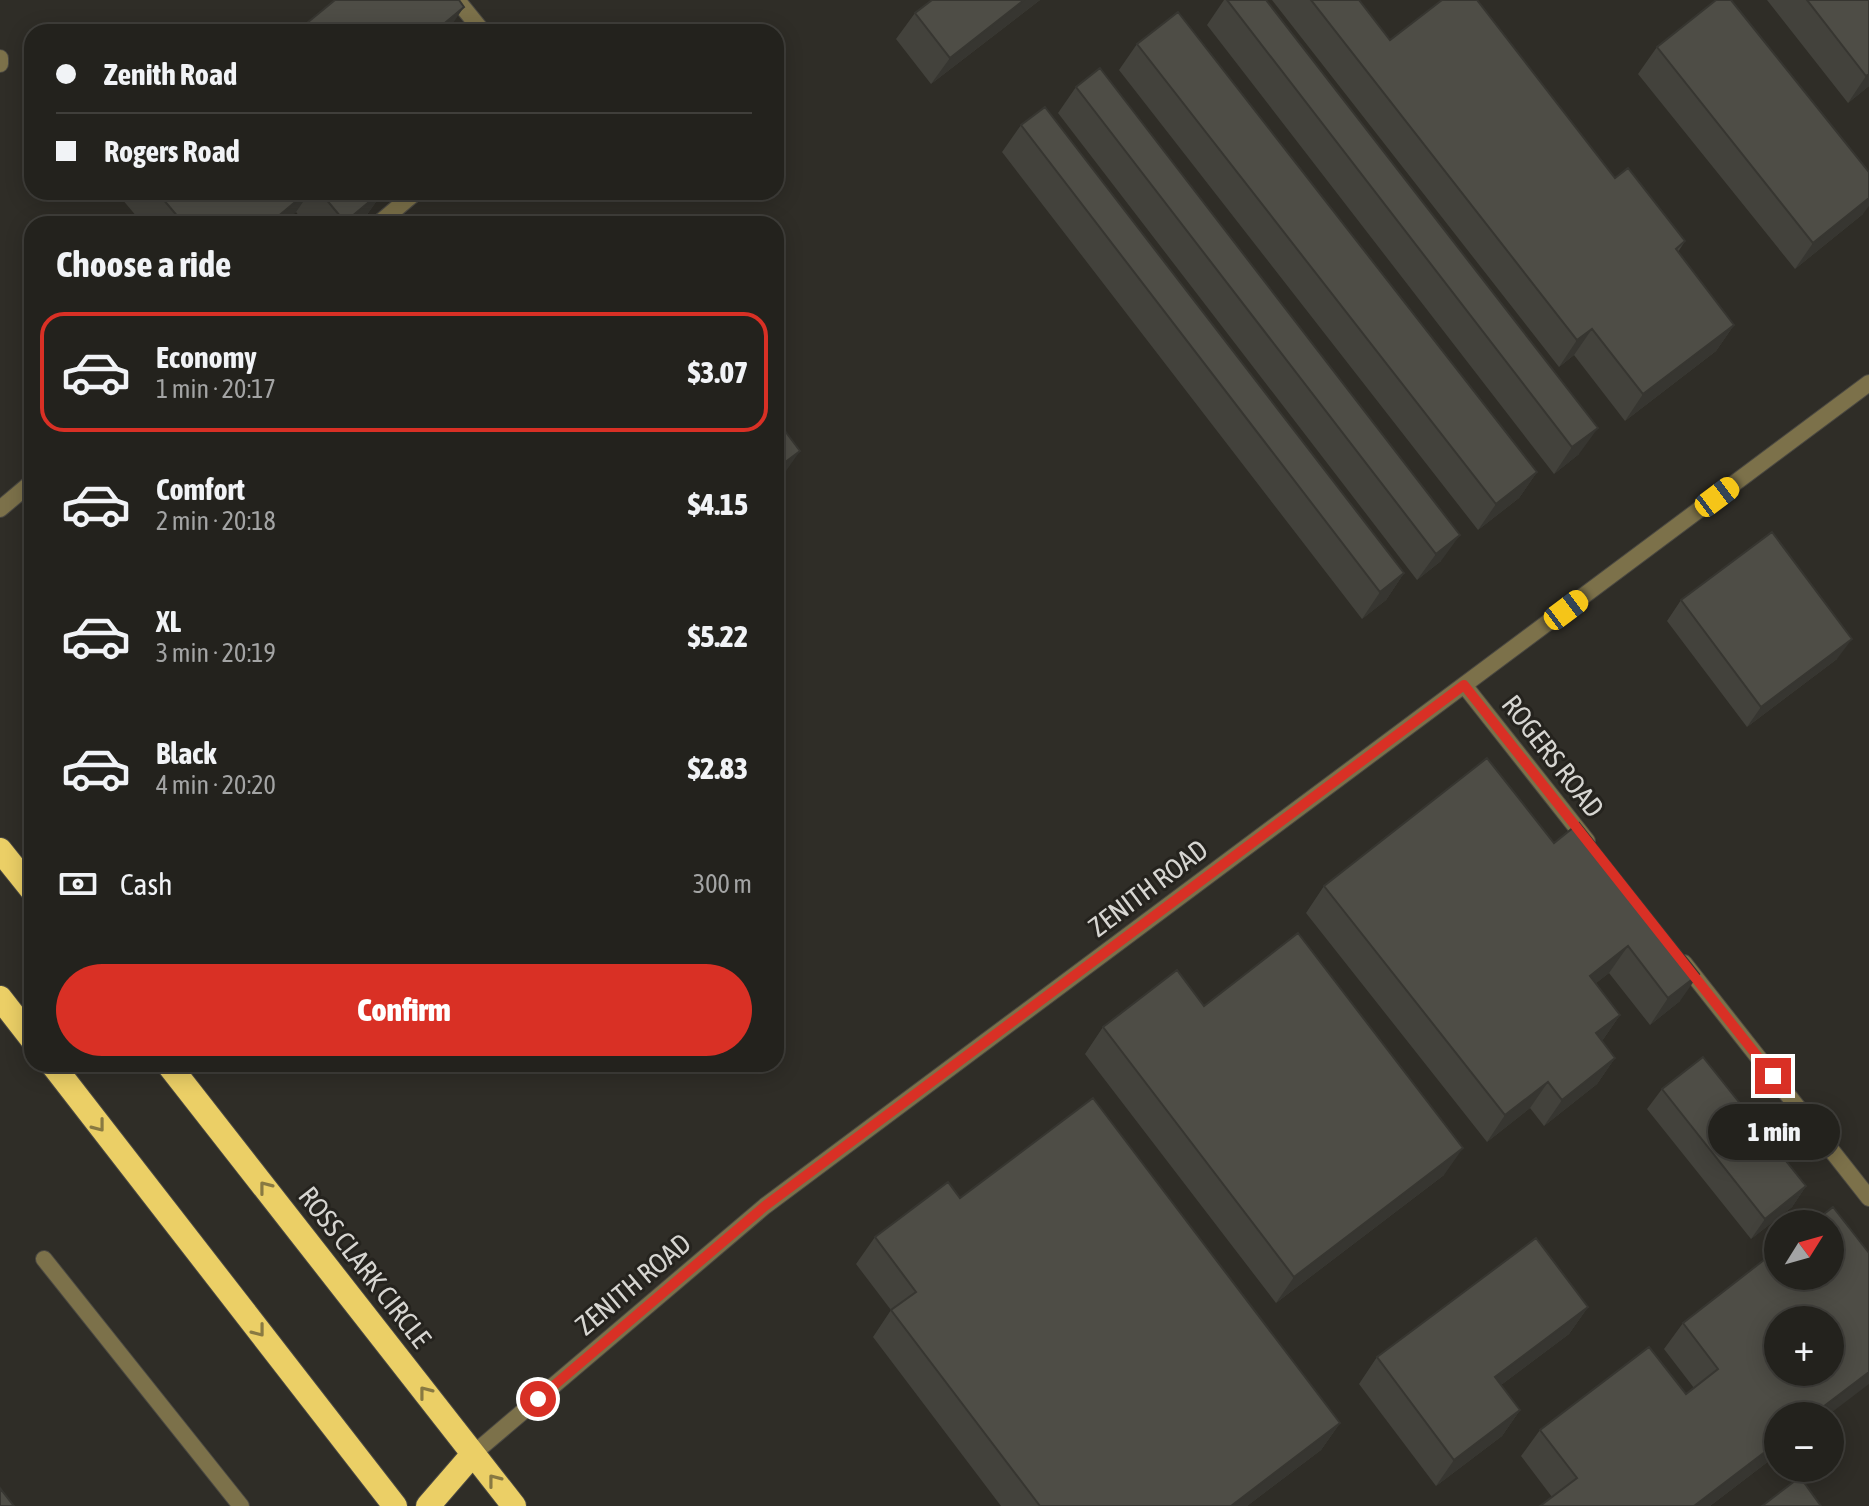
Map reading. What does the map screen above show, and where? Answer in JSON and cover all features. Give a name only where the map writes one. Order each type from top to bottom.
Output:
[{"type":"highway","points":[[0,850],[24,880]]},
{"type":"highway","points":[[0,998],[24,1024]]},
{"type":"highway","points":[[58,1072],[395,1506]]},
{"type":"highway","name":"ROSS CLARK CIRCLE","points":[[174,1072],[514,1506]]},
{"type":"highway","points":[[428,1506],[473,1454]]},
{"type":"street","points":[[457,0],[476,24]]},
{"type":"street","points":[[0,58],[0,64]]},
{"type":"street","points":[[388,216],[406,200]]},
{"type":"street","name":"ZENITH ROAD","points":[[473,1454],[765,1206],[1869,383]]},
{"type":"street","points":[[0,509],[24,489]]},
{"type":"street","name":"ROGERS ROAD","points":[[1464,685],[1593,848]]},
{"type":"street","points":[[1672,948],[1869,1198]]},
{"type":"street","points":[[44,1259],[241,1506]]},
{"type":"building","points":[[335,0],[459,0],[464,7],[444,24],[306,24]]},
{"type":"building","points":[[932,0],[1024,0],[950,58],[915,13]]},
{"type":"building","points":[[1227,0],[1266,0],[1598,428],[1572,447]]},
{"type":"building","points":[[1311,0],[1359,0],[1390,40],[1442,0],[1477,0],[1615,178],[1628,168],[1685,241],[1676,249],[1734,325],[1643,394],[1592,329],[1577,340]]},
{"type":"building","points":[[1716,0],[1731,0],[1869,172],[1869,198],[1813,243],[1657,47]]},
{"type":"building","points":[[1807,0],[1869,0],[1869,74],[1866,76]]},
{"type":"building","points":[[1178,12],[1537,472],[1496,504],[1137,44]]},
{"type":"building","points":[[1100,68],[1460,535],[1436,554],[1076,87]]},
{"type":"building","points":[[1045,107],[1404,573],[1380,592],[1021,125]]},
{"type":"building","points":[[164,200],[298,200],[278,216],[177,216]]},
{"type":"building","points":[[327,200],[371,200],[352,216],[340,216]]},
{"type":"building","points":[[784,430],[800,451],[784,463]]},
{"type":"building","points":[[1772,532],[1852,639],[1761,707],[1681,600]]},
{"type":"building","points":[[1487,758],[1554,843],[1579,823],[1699,974],[1668,998],[1628,946],[1590,976],[1620,1015],[1596,1033],[1615,1058],[1562,1100],[1548,1082],[1505,1115],[1324,886]]},
{"type":"building","points":[[1298,933],[1463,1148],[1294,1277],[1103,1027],[1177,970],[1204,1006]]},
{"type":"building","points":[[1703,1057],[1806,1186],[1776,1210],[1764,1210],[1764,1218],[1662,1089]]},
{"type":"building","points":[[1093,1098],[1340,1423],[1231,1506],[1040,1506],[891,1310],[916,1292],[875,1237],[948,1182],[960,1198]]},
{"type":"building","points":[[1844,1221],[1869,1253],[1869,1372],[1829,1402],[1764,1402],[1764,1453],[1694,1506],[1540,1506],[1577,1478],[1540,1430],[1649,1347],[1686,1394],[1718,1369],[1683,1323],[1764,1260],[1764,1290],[1844,1290]]},
{"type":"building","points":[[1536,1238],[1588,1307],[1495,1377],[1520,1410],[1454,1460],[1377,1357]]},
{"type":"building","points":[[1793,1482],[1804,1482],[1821,1506],[1762,1506]]},
{"type":"building","points":[[0,1488],[14,1506],[0,1506]]},
{"type":"route","points":[[538,1399],[765,1206],[1464,685],[1773,1076]]}]
